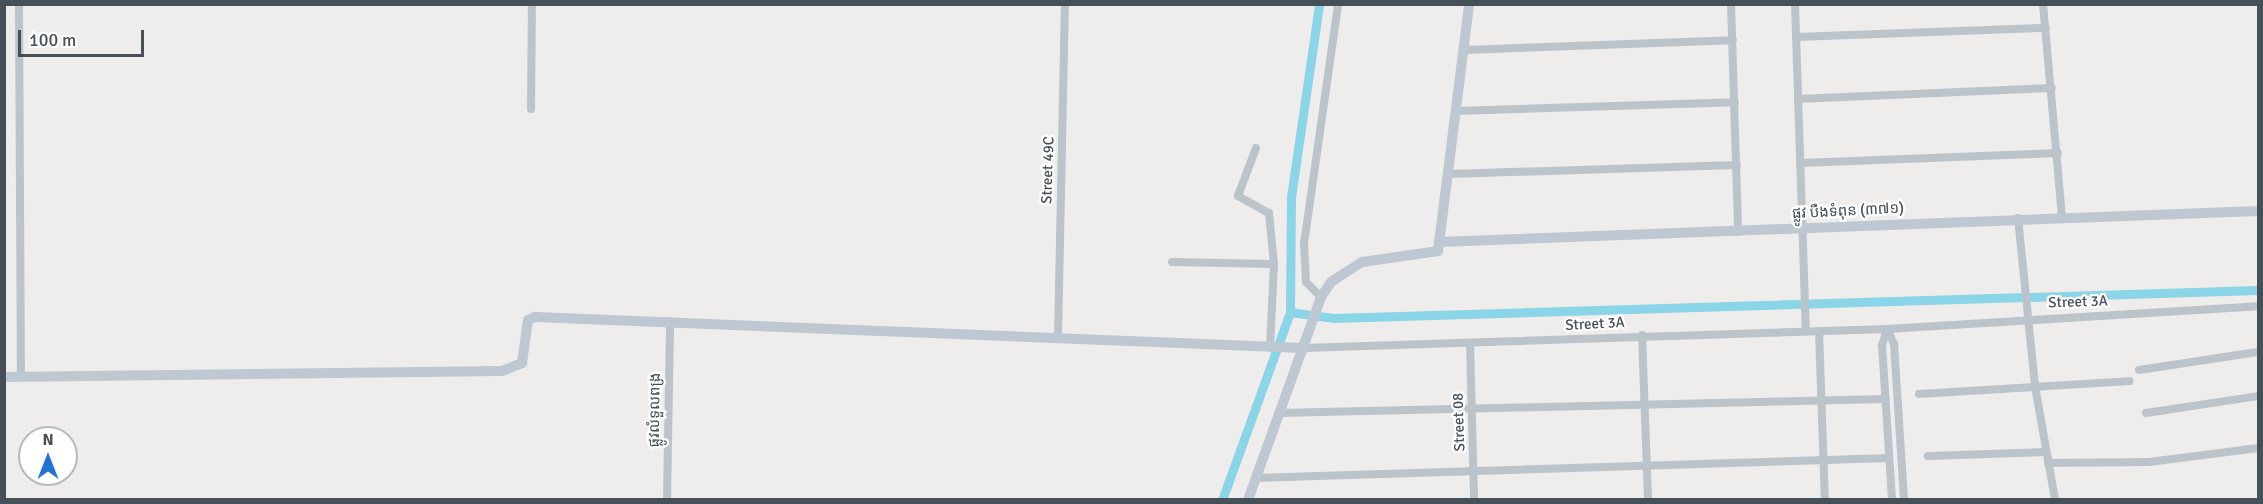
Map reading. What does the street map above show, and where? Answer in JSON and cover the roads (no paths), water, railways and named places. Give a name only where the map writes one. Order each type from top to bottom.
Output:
[{"type":"street","points":[[19,4],[21,377]]},
{"type":"street","points":[[531,109],[532,4]]},
{"type":"street","name":"Street 49C","points":[[1058,336],[1065,4]]},
{"type":"street","points":[[1321,297],[1306,282],[1304,244],[1338,4]]},
{"type":"street","points":[[1248,500],[1321,297],[1348,268],[1431,255],[1439,242],[1469,4]]},
{"type":"street","points":[[1731,4],[1738,232]]},
{"type":"street","points":[[1795,4],[1806,331]]},
{"type":"street","points":[[2043,4],[2062,215]]},
{"type":"street","points":[[1796,37],[2046,28]]},
{"type":"street","points":[[1464,50],[1733,40]]},
{"type":"street","points":[[1798,99],[2052,88]]},
{"type":"street","points":[[1456,111],[1735,102]]},
{"type":"street","points":[[1256,148],[1238,195],[1269,213],[1274,264],[1272,348]]},
{"type":"street","points":[[1800,163],[2058,153]]},
{"type":"street","points":[[1449,174],[1737,165]]},
{"type":"street","name":"ផ្លូវ បឹងទំពុន (៣៧១)","points":[[1439,242],[1738,232],[2062,215],[2259,211]]},
{"type":"street","points":[[2018,218],[2035,386],[2055,500]]},
{"type":"street","points":[[1172,262],[1274,264]]},
{"type":"street","name":"Street 3A","points":[[1304,348],[1642,335],[1887,329],[2028,317],[2259,306]]},
{"type":"street","points":[[4,377],[502,371],[522,363],[532,317],[1058,336],[1304,348]]},
{"type":"street","name":"ផ្លូវលំទួលពង្រ","points":[[667,500],[670,321]]},
{"type":"street","points":[[1887,329],[1882,345],[1892,500]]},
{"type":"street","points":[[1887,329],[1894,344],[1904,500]]},
{"type":"street","points":[[1819,331],[1826,500]]},
{"type":"street","points":[[1642,335],[1647,500]]},
{"type":"street","name":"Street 08","points":[[1470,343],[1474,500]]},
{"type":"street","points":[[2139,370],[2259,352]]},
{"type":"street","points":[[1918,394],[2130,381]]},
{"type":"street","points":[[2146,412],[2259,396]]},
{"type":"street","points":[[1280,413],[1821,400],[1886,403],[1898,406]]},
{"type":"street","points":[[2048,463],[2149,462],[2259,448]]},
{"type":"street","points":[[1928,456],[2046,452]]},
{"type":"street","points":[[1256,478],[1889,458]]},
{"type":"street","points":[[1890,468],[1902,466]]},
{"type":"waterway","points":[[1222,500],[1290,312],[1291,197],[1319,4]]},
{"type":"waterway","points":[[1290,312],[1333,318],[2258,290]]}]
